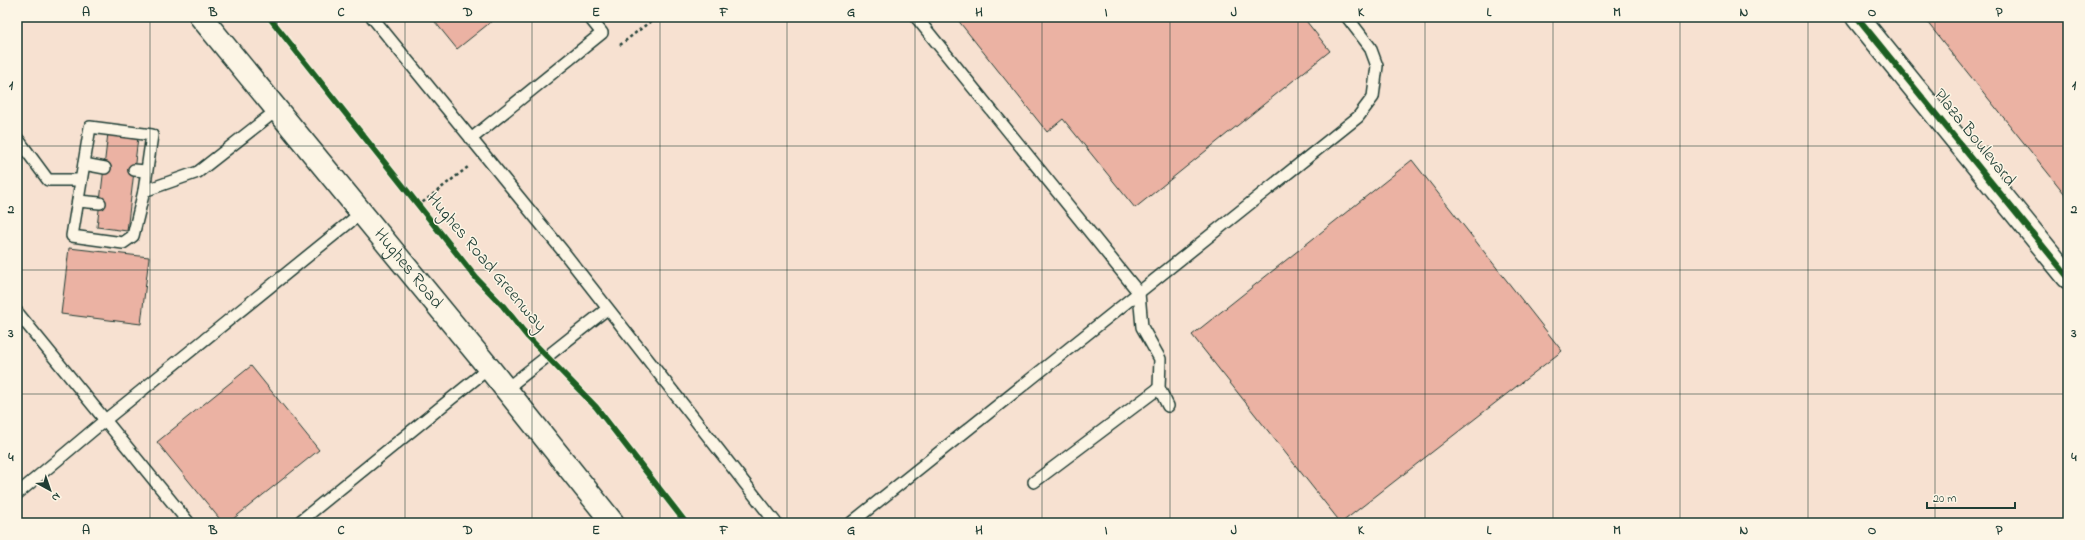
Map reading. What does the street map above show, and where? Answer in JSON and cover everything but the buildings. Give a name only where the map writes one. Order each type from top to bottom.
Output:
[{"type":"main road","name":"Hughes Road","points":[[201,17],[489,368],[613,523]]},
{"type":"main road","name":"Plaza Boulevard","points":[[1857,17],[2068,277]]},
{"type":"lane","points":[[372,17],[607,309],[776,523]]},
{"type":"lane","points":[[471,139],[602,33],[589,17]]},
{"type":"lane","points":[[916,17],[1139,293],[1142,327],[1160,359],[1160,388],[1168,406]]},
{"type":"lane","points":[[851,523],[1358,117],[1373,97],[1377,66],[1370,47],[1347,17]]},
{"type":"lane","points":[[144,191],[198,172],[277,110]]},
{"type":"lane","points":[[90,127],[152,135],[146,171],[144,191],[134,208],[133,236],[124,243],[72,236],[90,127]]},
{"type":"lane","points":[[17,138],[48,180],[81,180]]},
{"type":"lane","points":[[84,164],[104,168]]},
{"type":"lane","points":[[134,170],[146,171]]},
{"type":"lane","points":[[78,201],[100,203]]},
{"type":"lane","points":[[17,494],[104,421],[361,213]]},
{"type":"lane","points":[[506,389],[607,309]]},
{"type":"lane","points":[[17,312],[104,421],[189,523]]},
{"type":"lane","points":[[298,523],[489,368]]},
{"type":"lane","points":[[1034,482],[1160,388]]},
{"type":"path","points":[[418,206],[469,166]]},
{"type":"shaded area","points":[[17,17],[2068,17],[2068,523],[17,523]]},
{"type":"cycle path","name":"Hughes Road Greenway","points":[[269,17],[477,279],[503,306],[528,337],[596,407],[686,523]]},
{"type":"cycle path","points":[[1857,17],[2068,277]]}]
